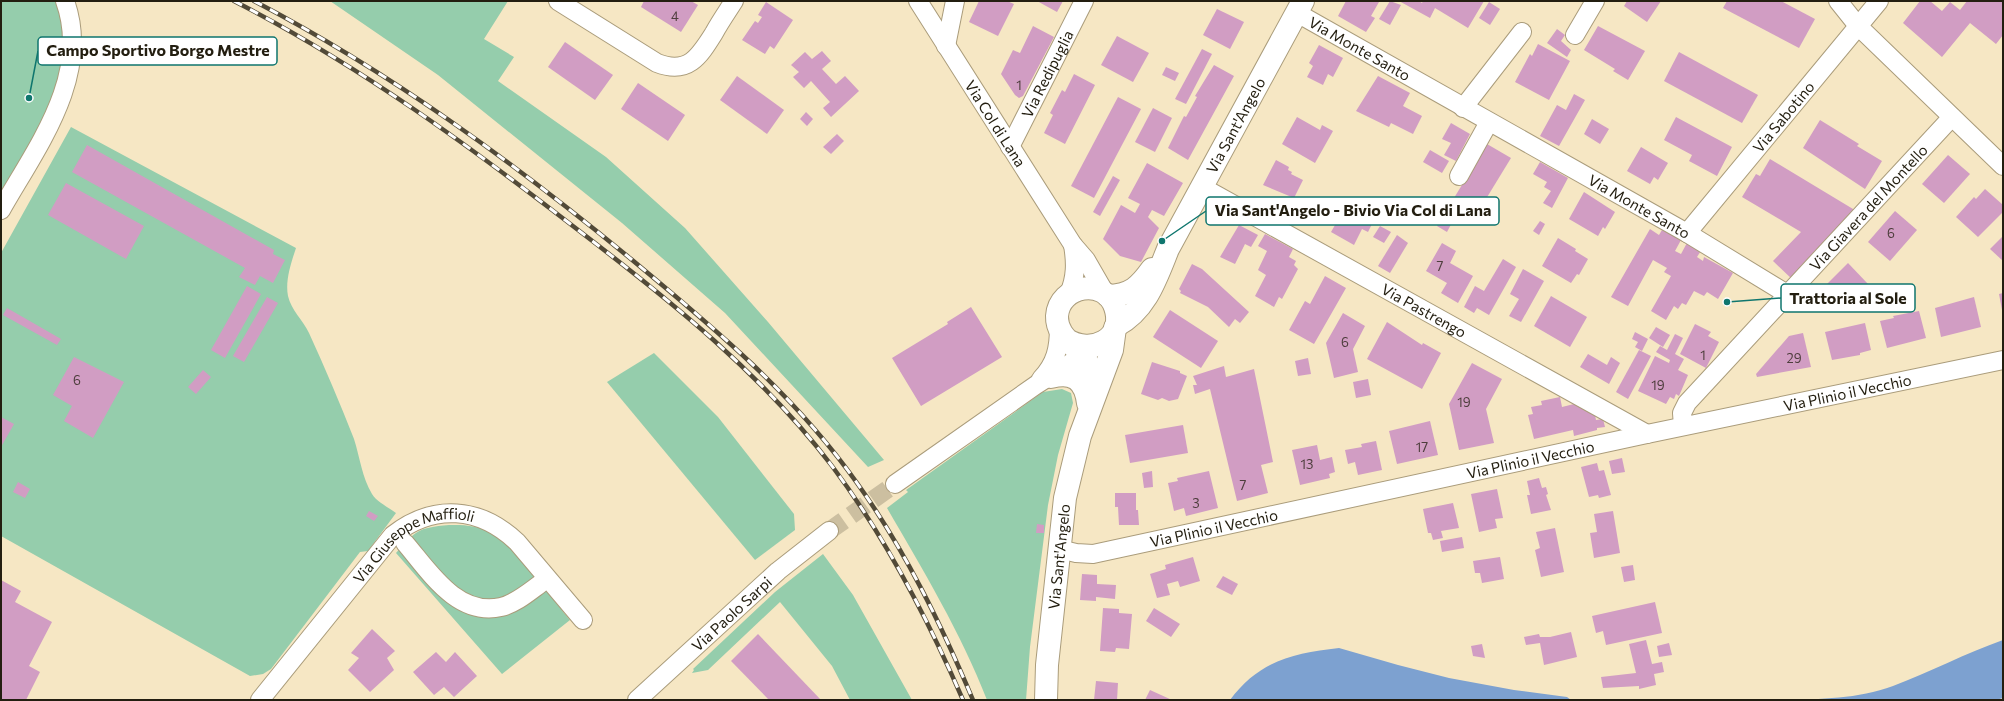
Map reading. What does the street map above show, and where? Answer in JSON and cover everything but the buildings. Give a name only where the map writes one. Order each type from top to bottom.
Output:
[{"type":"street","points":[[1,210],[65,92],[70,71],[72,45],[71,20],[66,1]]},
{"type":"street","points":[[558,1],[657,63],[673,68],[690,63],[702,51],[734,1]]},
{"type":"street","name":"Via Col di Lana","points":[[918,1],[1073,245],[1086,260],[1106,295]]},
{"type":"street","points":[[946,46],[955,1]]},
{"type":"street","name":"Via Redipuglia","points":[[1010,147],[1084,1]]},
{"type":"street","points":[[1575,35],[1595,1]]},
{"type":"street","points":[[1838,1],[1858,26],[2003,166]]},
{"type":"street","name":"Via Sabotino","points":[[1687,233],[1878,1]]},
{"type":"street","name":"Via Monte Santo","points":[[1300,7],[1463,108],[1687,233],[1787,294]]},
{"type":"street","name":"Via Sant'Angelo","points":[[1063,333],[1073,344],[1088,347],[1112,332],[1137,310],[1145,300],[1168,250],[1300,7]]},
{"type":"street","points":[[1463,108],[1522,32]]},
{"type":"street","name":"Via Giavera del Montello","points":[[1683,426],[1682,413],[1687,403],[1952,117]]},
{"type":"street","points":[[1459,176],[1489,122]]},
{"type":"street","name":"Via Pastrengo","points":[[1202,187],[1647,434]]},
{"type":"street","name":"Via Col di Lana","points":[[1069,294],[1074,278],[1076,262],[1073,245]]},
{"type":"street","name":"Via Sant'Angelo","points":[[1106,295],[1127,294],[1137,287],[1168,250]]},
{"type":"street","name":"Via Sant'Angelo","points":[[1046,700],[1047,665],[1065,498],[1073,462],[1088,410],[1112,350],[1112,332],[1116,311],[1106,295],[1098,289],[1088,287],[1079,288],[1069,294]]},
{"type":"street","points":[[1043,381],[1055,361],[1063,333],[1058,310],[1061,303],[1069,294]]},
{"type":"street","points":[[894,484],[1043,381],[1084,356],[1112,332]]},
{"type":"street","name":"Via Sant'Angelo","points":[[1063,333],[1084,356],[1090,368],[1092,381],[1088,410]]},
{"type":"street","name":"Via Plinio il Vecchio","points":[[1059,549],[1076,553],[1093,554],[1683,426],[2003,360]]},
{"type":"street","points":[[1043,381],[1061,374],[1068,375],[1076,379],[1087,393],[1088,410]]},
{"type":"street","name":"Via Giuseppe Maffioli","points":[[260,700],[393,535],[406,525],[426,517],[460,513],[484,519],[506,531],[517,542],[582,620]]},
{"type":"street","name":"Via Paolo Sarpi","points":[[637,700],[778,571],[829,531]]},
{"type":"street","points":[[405,544],[444,589],[461,602],[484,609],[502,607],[523,596],[540,584]]},
{"type":"green space","points":[[1,1],[62,1],[65,11],[62,87],[1,202]]},
{"type":"green space","points":[[330,1],[508,1],[484,39],[514,57],[498,81],[606,157],[685,228],[768,322],[884,460],[868,467],[725,313],[622,223],[438,75]]},
{"type":"green space","points":[[71,127],[296,248],[290,266],[287,284],[288,296],[294,310],[309,333],[332,386],[354,439],[363,474],[369,488],[377,500],[396,513],[368,551],[360,552],[271,669],[263,674],[250,676],[1,536],[1,253]]},
{"type":"green space","points":[[654,353],[718,417],[794,514],[795,530],[755,560],[607,382]]},
{"type":"green space","points":[[1062,389],[1071,393],[1073,403],[1058,455],[1048,505],[1030,647],[1026,700],[987,700],[965,650],[928,578],[887,508],[908,492],[906,490],[1043,392]]},
{"type":"green space","points":[[464,525],[479,528],[489,532],[499,539],[521,559],[570,620],[502,674],[396,553],[418,532],[430,527]]},
{"type":"green space","points":[[823,554],[853,595],[912,700],[850,700],[832,666],[780,602],[708,670],[692,673],[694,670],[693,669],[775,592]]},
{"type":"water","points":[[2003,640],[2003,698],[1996,700],[1784,700],[1839,698],[1866,694],[1907,681]]},
{"type":"water","points":[[1339,648],[1449,678],[1514,690],[1567,697],[1571,700],[1230,700],[1253,676],[1278,661],[1292,656]]},
{"type":"tunnel","points":[[829,531],[895,484]]},
{"type":"railway","points":[[234,1],[326,52],[413,109],[498,169],[616,259],[715,341],[746,370],[805,433],[852,493],[888,550],[920,608],[963,700]]},
{"type":"railway","points":[[254,1],[304,28],[402,88],[496,153],[631,259],[692,310],[780,391],[833,451],[857,483],[891,534],[935,616],[973,700]]},
{"type":"place","name":"Campo Sportivo Borgo Mestre","points":[[29,98]]},
{"type":"place","name":"Via Sant'Angelo - Bivio Via Col di Lana","points":[[1162,241]]},
{"type":"place","name":"Trattoria al Sole","points":[[1727,302]]}]
